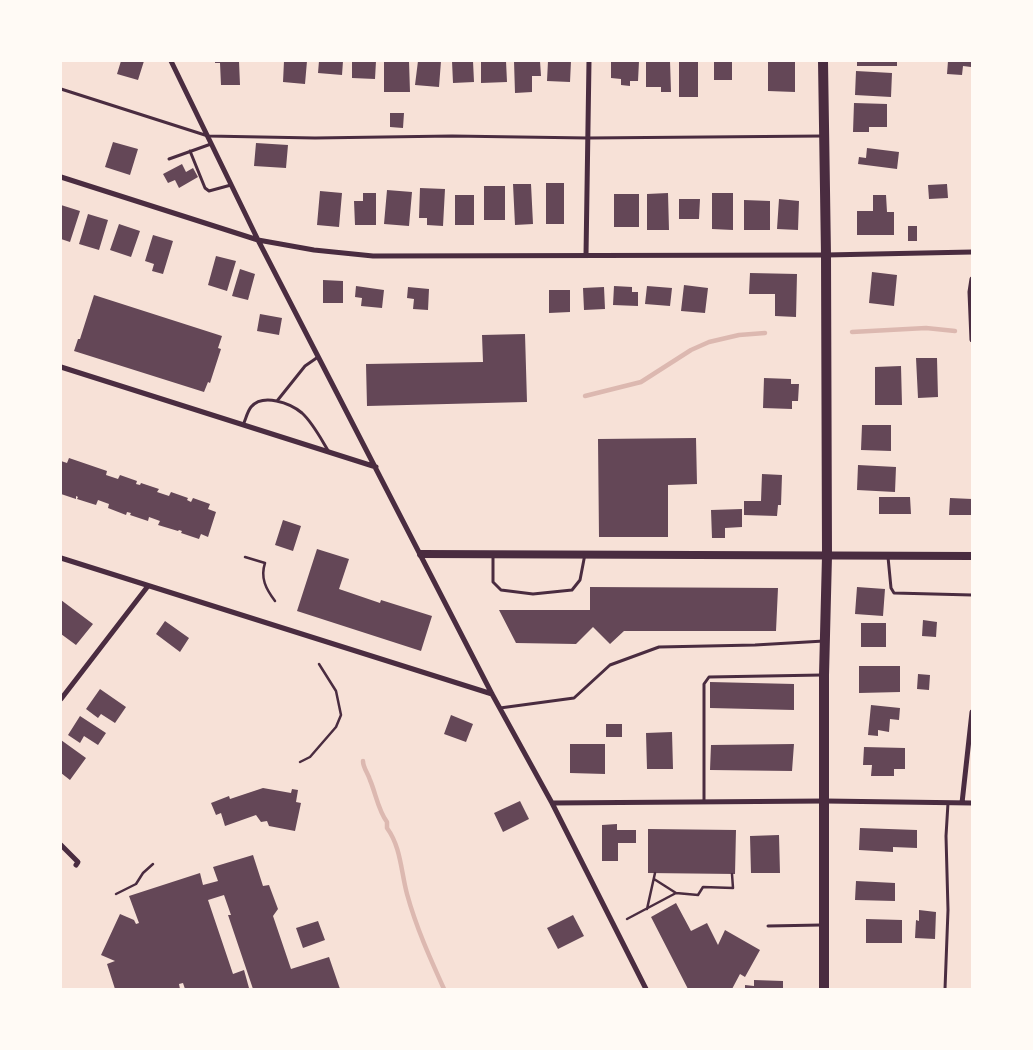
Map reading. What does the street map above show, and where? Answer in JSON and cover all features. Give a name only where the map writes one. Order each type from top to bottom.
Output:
[{"type":"main road","points":[[823,61],[827,556],[824,641],[824,989]]},
{"type":"street","points":[[171,61],[258,240],[492,694],[552,803],[646,989]]},
{"type":"street","points":[[586,255],[589,61]]},
{"type":"street","points":[[61,177],[258,240],[314,250],[373,256],[826,255],[972,252]]},
{"type":"street","points":[[972,278],[970,292],[972,340]]},
{"type":"street","points":[[61,367],[376,468]]},
{"type":"street","points":[[421,554],[972,556]]},
{"type":"street","points":[[61,558],[492,694]]},
{"type":"street","points":[[61,699],[148,586]]},
{"type":"street","points":[[962,803],[972,712]]},
{"type":"street","points":[[552,803],[825,801],[972,803]]},
{"type":"street","points":[[61,845],[78,862],[76,864]]},
{"type":"lane","points":[[61,89],[208,136],[588,138],[824,136]]},
{"type":"lane","points":[[169,159],[211,144]]},
{"type":"lane","points":[[190,152],[205,188],[209,191],[231,185]]},
{"type":"lane","points":[[277,401],[305,366],[319,357]]},
{"type":"lane","points":[[243,425],[253,405],[264,400],[277,401],[302,413],[329,452]]},
{"type":"lane","points":[[493,553],[493,582],[501,590],[533,594],[572,590],[580,580],[586,554]]},
{"type":"lane","points":[[888,556],[891,588],[894,593],[972,595]]},
{"type":"lane","points":[[500,708],[574,698],[610,666],[659,647],[824,641]]},
{"type":"lane","points":[[704,802],[704,684],[709,677],[824,675]]},
{"type":"lane","points":[[945,989],[948,910],[946,836],[948,802]]},
{"type":"lane","points":[[768,926],[824,925]]},
{"type":"path","points":[[245,557],[265,563],[264,583],[275,601]]},
{"type":"path","points":[[300,762],[310,757],[336,727],[341,716],[336,691],[318,664]]},
{"type":"path","points":[[116,894],[136,884],[143,873],[153,864]]},
{"type":"path","points":[[646,909],[655,873]]},
{"type":"path","points":[[654,879],[676,893],[698,895],[703,887],[733,888],[732,874]]},
{"type":"path","points":[[627,919],[676,893]]},
{"type":"building","points":[[121,61],[144,61],[138,80],[117,74]]},
{"type":"building","points":[[215,61],[239,61],[240,85],[221,85],[220,63],[215,63]]},
{"type":"building","points":[[284,61],[307,61],[305,84],[283,82]]},
{"type":"building","points":[[319,61],[343,61],[342,75],[318,73]]},
{"type":"building","points":[[352,61],[376,61],[375,79],[352,78]]},
{"type":"building","points":[[384,61],[409,61],[410,92],[384,92]]},
{"type":"building","points":[[418,61],[441,61],[439,87],[415,85]]},
{"type":"building","points":[[452,61],[473,61],[474,82],[453,83]]},
{"type":"building","points":[[481,61],[506,61],[507,82],[481,83]]},
{"type":"building","points":[[514,61],[540,61],[541,76],[532,76],[532,92],[515,93]]},
{"type":"building","points":[[548,61],[571,61],[570,82],[547,81]]},
{"type":"building","points":[[611,61],[639,61],[638,81],[630,81],[630,86],[621,85],[621,79],[611,78]]},
{"type":"building","points":[[646,61],[670,61],[671,92],[661,92],[661,87],[646,87]]},
{"type":"building","points":[[679,61],[698,61],[698,97],[679,97]]},
{"type":"building","points":[[714,61],[732,61],[732,80],[714,80]]},
{"type":"building","points":[[768,61],[795,61],[795,92],[768,91]]},
{"type":"building","points":[[857,61],[897,61],[897,66],[857,66]]},
{"type":"building","points":[[948,61],[972,61],[971,67],[963,66],[962,75],[947,74]]},
{"type":"building","points":[[856,71],[892,73],[891,97],[855,95]]},
{"type":"building","points":[[854,103],[887,104],[887,127],[869,127],[869,132],[853,132]]},
{"type":"building","points":[[390,113],[404,113],[403,128],[390,127]]},
{"type":"building","points":[[113,142],[138,149],[130,175],[105,167]]},
{"type":"building","points":[[256,143],[288,145],[286,168],[254,166]]},
{"type":"building","points":[[867,148],[899,152],[897,169],[858,164],[859,157],[866,158]]},
{"type":"building","points":[[182,164],[186,172],[193,168],[198,177],[179,188],[175,180],[168,183],[163,174]]},
{"type":"building","points":[[546,183],[564,183],[564,224],[546,224]]},
{"type":"building","points":[[513,184],[531,184],[533,224],[515,225]]},
{"type":"building","points":[[947,184],[948,198],[929,199],[928,185]]},
{"type":"building","points":[[484,186],[505,186],[505,220],[484,220]]},
{"type":"building","points":[[420,188],[445,189],[443,226],[427,225],[427,218],[419,218]]},
{"type":"building","points":[[387,190],[412,192],[409,226],[384,224]]},
{"type":"building","points":[[320,191],[342,193],[339,227],[317,225]]},
{"type":"building","points":[[363,193],[376,193],[376,225],[355,225],[354,201],[363,201]]},
{"type":"building","points":[[668,193],[669,230],[647,230],[647,194]]},
{"type":"building","points":[[712,193],[733,193],[733,230],[712,229]]},
{"type":"building","points":[[614,194],[639,194],[639,227],[614,227]]},
{"type":"building","points":[[455,195],[474,195],[474,225],[455,225]]},
{"type":"building","points":[[873,195],[886,195],[887,212],[894,212],[894,235],[857,235],[857,211],[873,211]]},
{"type":"building","points":[[679,199],[700,199],[699,219],[679,219]]},
{"type":"building","points":[[779,199],[799,201],[798,230],[777,229]]},
{"type":"building","points":[[744,200],[770,201],[770,230],[744,230]]},
{"type":"building","points":[[61,205],[80,211],[70,242],[61,239]]},
{"type":"building","points":[[88,214],[108,220],[99,250],[79,244]]},
{"type":"building","points":[[119,224],[140,231],[131,257],[110,250]]},
{"type":"building","points":[[908,226],[917,226],[917,241],[908,241]]},
{"type":"building","points":[[153,235],[173,241],[163,274],[152,271],[154,264],[145,261]]},
{"type":"building","points":[[216,256],[236,261],[227,291],[208,285]]},
{"type":"building","points":[[240,269],[255,274],[248,300],[232,296]]},
{"type":"building","points":[[872,272],[897,275],[894,306],[869,303]]},
{"type":"building","points":[[750,273],[797,274],[796,317],[775,316],[775,294],[749,294]]},
{"type":"building","points":[[323,280],[343,281],[343,303],[323,303]]},
{"type":"building","points":[[684,285],[708,288],[705,313],[681,311]]},
{"type":"building","points":[[356,286],[384,290],[382,308],[361,306],[362,298],[355,297]]},
{"type":"building","points":[[614,286],[632,287],[632,292],[638,292],[638,306],[613,305]]},
{"type":"building","points":[[647,286],[672,288],[670,306],[645,304]]},
{"type":"building","points":[[408,287],[429,289],[428,310],[413,309],[414,299],[407,298]]},
{"type":"building","points":[[604,287],[605,309],[584,310],[583,288]]},
{"type":"building","points":[[549,290],[570,290],[570,312],[549,313]]},
{"type":"building","points":[[94,295],[222,336],[218,348],[221,349],[210,383],[208,382],[204,392],[74,351],[78,339],[80,339]]},
{"type":"building","points":[[260,314],[282,318],[279,335],[257,331]]},
{"type":"building","points":[[525,334],[527,402],[367,406],[366,364],[483,362],[482,335]]},
{"type":"building","points":[[916,358],[937,358],[938,397],[918,398]]},
{"type":"building","points":[[901,366],[902,405],[875,405],[875,367]]},
{"type":"building","points":[[764,378],[791,379],[791,384],[799,384],[798,401],[792,401],[792,409],[763,408]]},
{"type":"building","points":[[862,425],[891,425],[891,451],[861,450]]},
{"type":"building","points":[[696,438],[697,484],[668,485],[668,537],[599,537],[598,439]]},
{"type":"building","points":[[69,458],[107,471],[106,475],[118,479],[120,475],[137,481],[136,484],[140,485],[141,483],[159,489],[157,492],[169,496],[171,492],[188,498],[187,500],[191,502],[193,498],[210,504],[208,509],[216,512],[208,537],[201,534],[199,539],[181,533],[182,531],[158,525],[160,521],[149,517],[148,521],[130,515],[131,513],[127,512],[126,515],[108,508],[109,504],[98,500],[96,505],[77,499],[78,497],[76,496],[76,499],[61,494],[61,461],[67,463]]},
{"type":"building","points":[[858,465],[896,467],[895,492],[857,490]]},
{"type":"building","points":[[762,474],[782,475],[781,505],[778,505],[777,516],[744,515],[744,501],[761,501]]},
{"type":"building","points":[[879,497],[910,497],[911,514],[879,514]]},
{"type":"building","points":[[950,498],[972,499],[972,515],[949,515]]},
{"type":"building","points":[[742,509],[742,527],[725,528],[725,538],[712,538],[711,510]]},
{"type":"building","points":[[283,520],[301,526],[293,551],[275,545]]},
{"type":"building","points":[[317,549],[349,559],[339,589],[380,603],[381,600],[432,616],[421,651],[297,611]]},
{"type":"building","points":[[590,587],[778,588],[776,631],[624,631],[610,644],[593,627],[576,644],[516,643],[499,610],[590,610]]},
{"type":"building","points":[[857,587],[885,589],[883,616],[855,614]]},
{"type":"building","points":[[61,600],[93,624],[76,645],[61,634]]},
{"type":"building","points":[[923,620],[937,622],[936,637],[922,636]]},
{"type":"building","points":[[165,621],[189,638],[180,652],[156,634]]},
{"type":"building","points":[[861,623],[886,623],[886,647],[861,647]]},
{"type":"building","points":[[859,666],[900,666],[900,692],[859,693]]},
{"type":"building","points":[[918,674],[930,675],[929,690],[917,689]]},
{"type":"building","points":[[710,682],[794,684],[794,710],[710,708]]},
{"type":"building","points":[[100,689],[126,707],[115,723],[101,714],[98,718],[86,709]]},
{"type":"building","points":[[871,705],[900,708],[899,720],[890,719],[889,732],[878,730],[878,736],[868,735]]},
{"type":"building","points":[[451,715],[473,724],[466,742],[444,734]]},
{"type":"building","points":[[80,716],[106,733],[98,745],[84,736],[80,743],[68,735]]},
{"type":"building","points":[[606,724],[622,724],[622,737],[606,737]]},
{"type":"building","points":[[672,732],[673,769],[647,769],[646,733]]},
{"type":"building","points":[[61,740],[86,758],[70,780],[61,773]]},
{"type":"building","points":[[570,744],[605,744],[605,774],[570,773]]},
{"type":"building","points":[[794,744],[792,771],[710,770],[711,745]]},
{"type":"building","points":[[864,747],[905,748],[905,769],[894,769],[894,776],[871,776],[872,765],[863,765]]},
{"type":"building","points":[[263,788],[291,793],[292,789],[298,790],[296,802],[301,803],[295,831],[269,826],[267,821],[261,822],[256,815],[225,826],[221,813],[216,815],[211,803],[229,796],[230,799]]},
{"type":"building","points":[[520,801],[529,819],[503,832],[494,813]]},
{"type":"building","points":[[617,824],[617,830],[636,830],[636,843],[618,843],[618,861],[602,861],[602,825]]},
{"type":"building","points":[[860,828],[917,830],[917,848],[893,847],[893,852],[859,850]]},
{"type":"building","points":[[648,829],[736,830],[735,874],[648,873]]},
{"type":"building","points":[[779,835],[780,873],[751,873],[750,836]]},
{"type":"building","points":[[253,855],[263,886],[269,885],[278,909],[273,916],[291,969],[329,957],[340,989],[253,989],[228,915],[231,915],[224,895],[208,900],[233,974],[244,970],[249,988],[185,989],[183,983],[179,984],[180,989],[115,989],[107,964],[115,961],[101,955],[120,914],[134,920],[136,924],[139,923],[129,896],[200,873],[203,885],[218,881],[213,867]]},
{"type":"building","points":[[856,881],[895,883],[895,901],[855,900]]},
{"type":"building","points":[[676,903],[691,931],[707,923],[718,945],[725,930],[760,950],[745,977],[740,974],[732,989],[688,989],[651,917]]},
{"type":"building","points":[[919,910],[936,912],[935,939],[915,938],[916,920],[919,921]]},
{"type":"building","points":[[573,915],[584,936],[558,949],[547,928]]},
{"type":"building","points":[[866,919],[902,920],[902,943],[866,943]]},
{"type":"building","points":[[318,921],[325,940],[303,948],[296,928]]},
{"type":"building","points":[[754,980],[783,981],[783,989],[745,989],[745,985],[754,986]]},
{"type":"waterway","points":[[852,332],[926,328],[955,331]]},
{"type":"waterway","points":[[585,396],[641,382],[691,350],[709,342],[739,335],[765,333]]},
{"type":"waterway","points":[[363,761],[379,807],[387,822],[387,828],[398,851],[407,894],[415,918],[444,989]]}]
